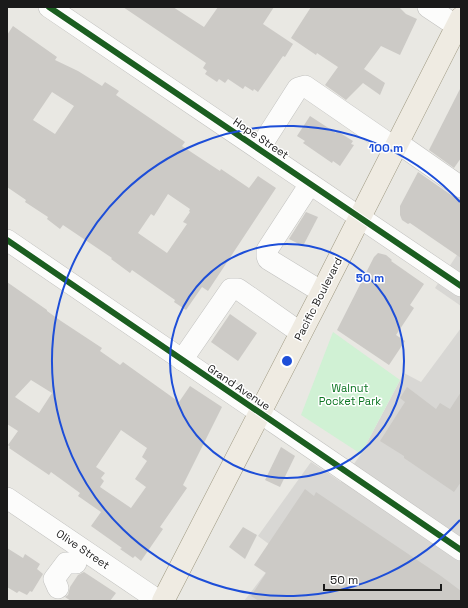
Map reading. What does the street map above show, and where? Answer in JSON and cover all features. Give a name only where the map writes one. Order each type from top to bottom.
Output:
[{"type":"main road","name":"Pacific Boulevard","points":[[163,601],[460,24]]},
{"type":"street","name":"Hope Street","points":[[49,7],[461,286]]},
{"type":"street","points":[[428,7],[460,24]]},
{"type":"street","points":[[259,149],[298,88],[305,86],[396,146],[459,182]]},
{"type":"street","points":[[310,184],[268,250],[267,256],[268,259],[322,292]]},
{"type":"street","name":"Grand Avenue","points":[[7,240],[461,550]]},
{"type":"street","points":[[182,360],[231,289],[238,289],[301,334]]},
{"type":"street","name":"Olive Street","points":[[7,498],[67,576],[159,601]]},
{"type":"shaded area","points":[[461,249],[461,306],[435,288]]},
{"type":"shaded area","points":[[461,328],[461,601],[244,601],[281,553],[258,536],[311,462],[341,482],[361,454],[404,373],[421,382]]},
{"type":"green space","name":"Walnut Pocket Park","points":[[333,332],[400,380],[361,454],[301,415]]},
{"type":"building","points":[[123,7],[173,7],[204,27],[218,7],[274,7],[263,24],[293,44],[258,92],[245,86],[243,89],[228,79],[225,83],[219,79],[217,82],[205,74],[207,71],[203,68],[206,63]]},
{"type":"building","points":[[311,7],[399,7],[406,14],[417,19],[400,55],[381,46],[364,69],[385,83],[380,95],[363,83],[346,100],[325,85],[338,67],[317,53],[316,55],[291,38]]},
{"type":"building","points":[[13,26],[57,57],[55,60],[78,71],[102,86],[105,82],[119,91],[116,95],[185,142],[182,146],[220,171],[221,169],[249,188],[258,176],[276,188],[208,291],[202,287],[186,310],[174,302],[175,300],[132,270],[130,273],[111,259],[112,258],[63,225],[60,229],[47,219],[48,217],[25,202],[26,200],[7,187],[7,35]],"holes":[[[52,92],[74,106],[55,134],[33,120]],[[168,194],[190,209],[190,212],[183,222],[187,224],[167,253],[138,233],[151,214],[154,216]]]},
{"type":"building","points":[[461,87],[461,158],[454,168],[429,150]]},
{"type":"building","points":[[310,116],[336,133],[337,131],[353,141],[351,144],[354,145],[340,166],[333,161],[332,163],[303,143],[305,141],[297,136]]},
{"type":"building","points":[[418,172],[454,197],[461,199],[461,258],[410,223],[408,224],[402,220],[400,215],[400,206]]},
{"type":"building","points":[[306,212],[318,217],[303,246],[289,239]]},
{"type":"building","points":[[378,253],[386,255],[392,260],[391,261],[424,284],[410,305],[414,308],[396,335],[405,341],[389,365],[337,330],[374,257]]},
{"type":"building","points":[[7,282],[61,321],[102,348],[100,351],[120,365],[123,362],[179,402],[190,386],[222,407],[183,485],[187,488],[160,527],[163,529],[141,561],[135,556],[133,558],[120,549],[122,548],[91,526],[101,512],[78,496],[80,493],[51,472],[49,475],[9,448],[10,447],[8,445],[18,431],[7,424]],"holes":[[[31,380],[52,393],[39,413],[15,397]],[[121,430],[147,448],[142,457],[147,461],[135,479],[146,487],[131,508],[100,487],[104,481],[101,478],[105,473],[96,467]]]},
{"type":"building","points":[[230,314],[257,333],[238,361],[211,342]]},
{"type":"building","points":[[407,387],[436,409],[440,403],[450,409],[461,392],[461,482],[454,492],[404,458],[404,456],[380,441],[405,402],[400,398]]},
{"type":"building","points":[[281,447],[295,456],[280,487],[265,480]]},
{"type":"building","points":[[305,489],[314,496],[316,492],[441,576],[461,591],[461,601],[259,601],[251,596],[266,573],[254,565]]},
{"type":"building","points":[[243,527],[257,535],[245,559],[229,547]]},
{"type":"building","points":[[7,548],[23,558],[25,554],[40,564],[37,569],[43,574],[32,592],[30,591],[27,595],[19,591],[17,593],[7,587]]},
{"type":"building","points":[[84,572],[116,593],[110,601],[71,601],[65,597],[68,595],[70,587],[78,575]]},
{"type":"cycle path","points":[[49,7],[461,286]]},
{"type":"cycle path","points":[[7,240],[461,550]]}]
